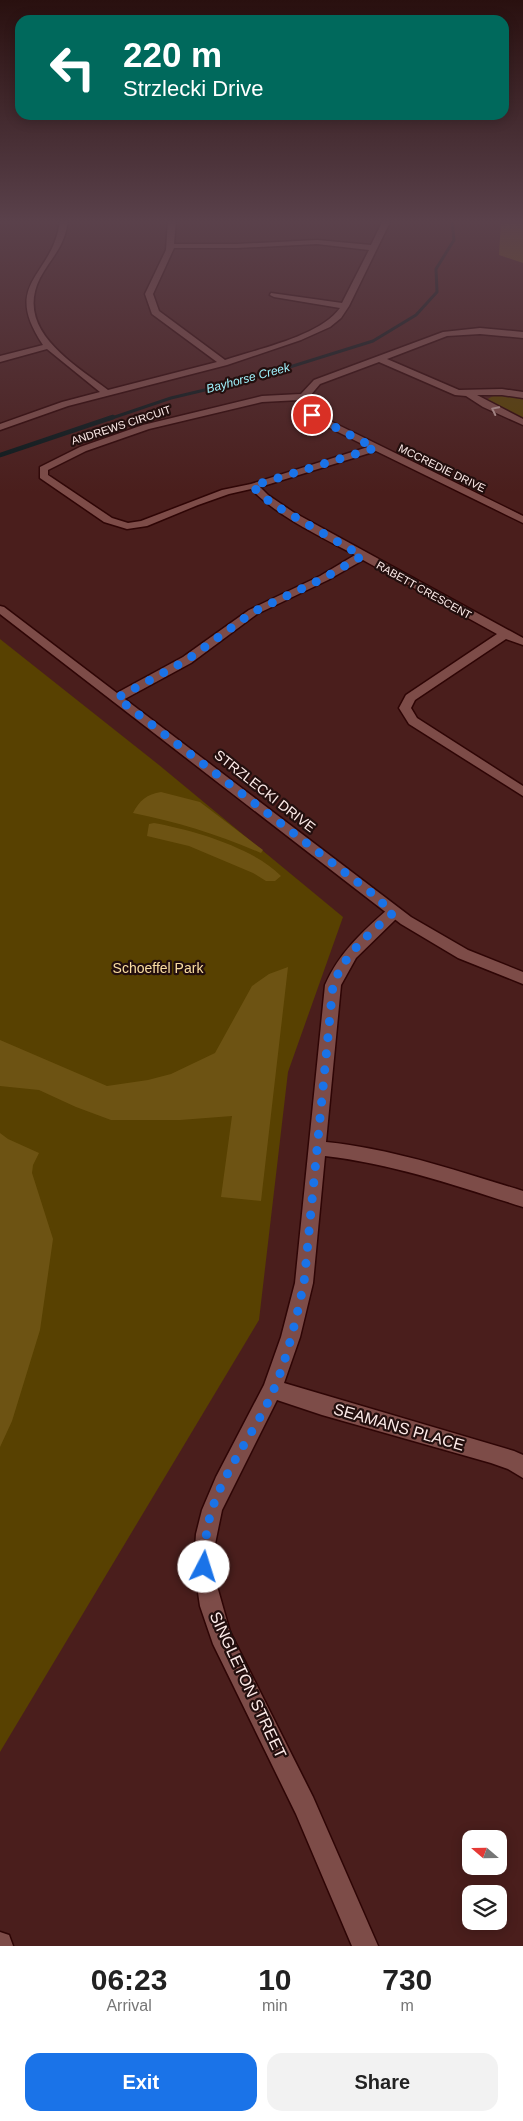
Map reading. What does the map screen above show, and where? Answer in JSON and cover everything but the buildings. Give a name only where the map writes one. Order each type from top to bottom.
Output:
[{"type":"street","points":[[29,311],[32,324],[49,346],[105,392]]},
{"type":"street","points":[[154,311],[224,363]]},
{"type":"street","points":[[0,427],[40,412],[105,392],[224,363],[313,332],[338,316],[342,311]]},
{"type":"street","points":[[304,397],[316,382],[435,338],[458,332],[488,331],[523,335]]},
{"type":"street","points":[[0,359],[49,346]]},
{"type":"street","points":[[379,359],[458,393],[502,392],[523,395]]},
{"type":"street","points":[[470,394],[495,410],[523,422]]},
{"type":"street","name":"MCCREDIE DRIVE","points":[[304,397],[307,409],[312,415],[523,520]]},
{"type":"street","name":"ANDREWS CIRCUIT","points":[[304,397],[262,399],[146,427],[95,444],[43,469],[43,476],[108,520],[127,526],[143,524],[194,503],[375,448]]},
{"type":"street","name":"RABETT CRESCENT","points":[[252,486],[271,503],[362,556],[504,634],[523,642]]},
{"type":"street","points":[[117,698],[187,660],[253,612],[324,578],[362,556]]},
{"type":"street","name":"STRZLECKI DRIVE","points":[[0,609],[373,894],[393,913],[482,962],[523,978]]},
{"type":"street","points":[[504,634],[410,698],[405,708],[413,721],[523,792]]},
{"type":"street","name":"SINGLETON STREET","points":[[366,1946],[345,1894],[291,1774],[224,1642],[211,1606],[204,1567],[208,1525],[220,1488],[257,1424],[274,1389],[296,1319],[304,1283],[333,985],[339,968],[349,954],[393,913]]},
{"type":"street","points":[[317,1148],[362,1153],[404,1162],[523,1199]]},
{"type":"street","name":"SEAMANS PLACE","points":[[274,1389],[322,1405],[492,1452],[514,1461],[523,1468]]},
{"type":"green space","points":[[500,395],[523,398],[523,420],[486,400]]},
{"type":"green space","name":"Schoeffel Park","points":[[0,639],[159,765],[343,917],[288,1072],[259,1320],[0,1752]]},
{"type":"shaded area","points":[[161,792],[200,802],[263,850],[261,853],[230,840],[198,830],[133,813],[144,799],[152,794]]},
{"type":"shaded area","points":[[154,823],[204,835],[239,849],[269,866],[281,876],[275,881],[266,881],[253,873],[189,846],[147,836],[149,824]]},
{"type":"shaded area","points":[[288,967],[261,1201],[221,1197],[232,1116],[180,1120],[111,1120],[39,1090],[0,1086],[0,1040],[107,1086],[148,1080],[171,1074],[215,1053],[252,986],[269,974]]},
{"type":"shaded area","points":[[0,1133],[8,1139],[39,1153],[33,1165],[32,1173],[53,1239],[40,1330],[12,1421],[0,1447]]},
{"type":"waterway","name":"Bayhorse Creek","points":[[109,419],[171,398],[251,379],[373,341],[420,311]]},
{"type":"waterway","name":"Bayhorse Creek","points":[[0,455],[113,417]]},
{"type":"route","points":[[204,1567],[208,1525],[220,1488],[257,1424],[274,1389],[296,1319],[304,1283],[333,985],[339,968],[349,954],[393,913],[373,894],[117,698],[160,677],[204,649],[238,622],[270,602],[324,578],[362,556],[288,514],[271,503],[252,486],[375,448],[312,415]]}]
